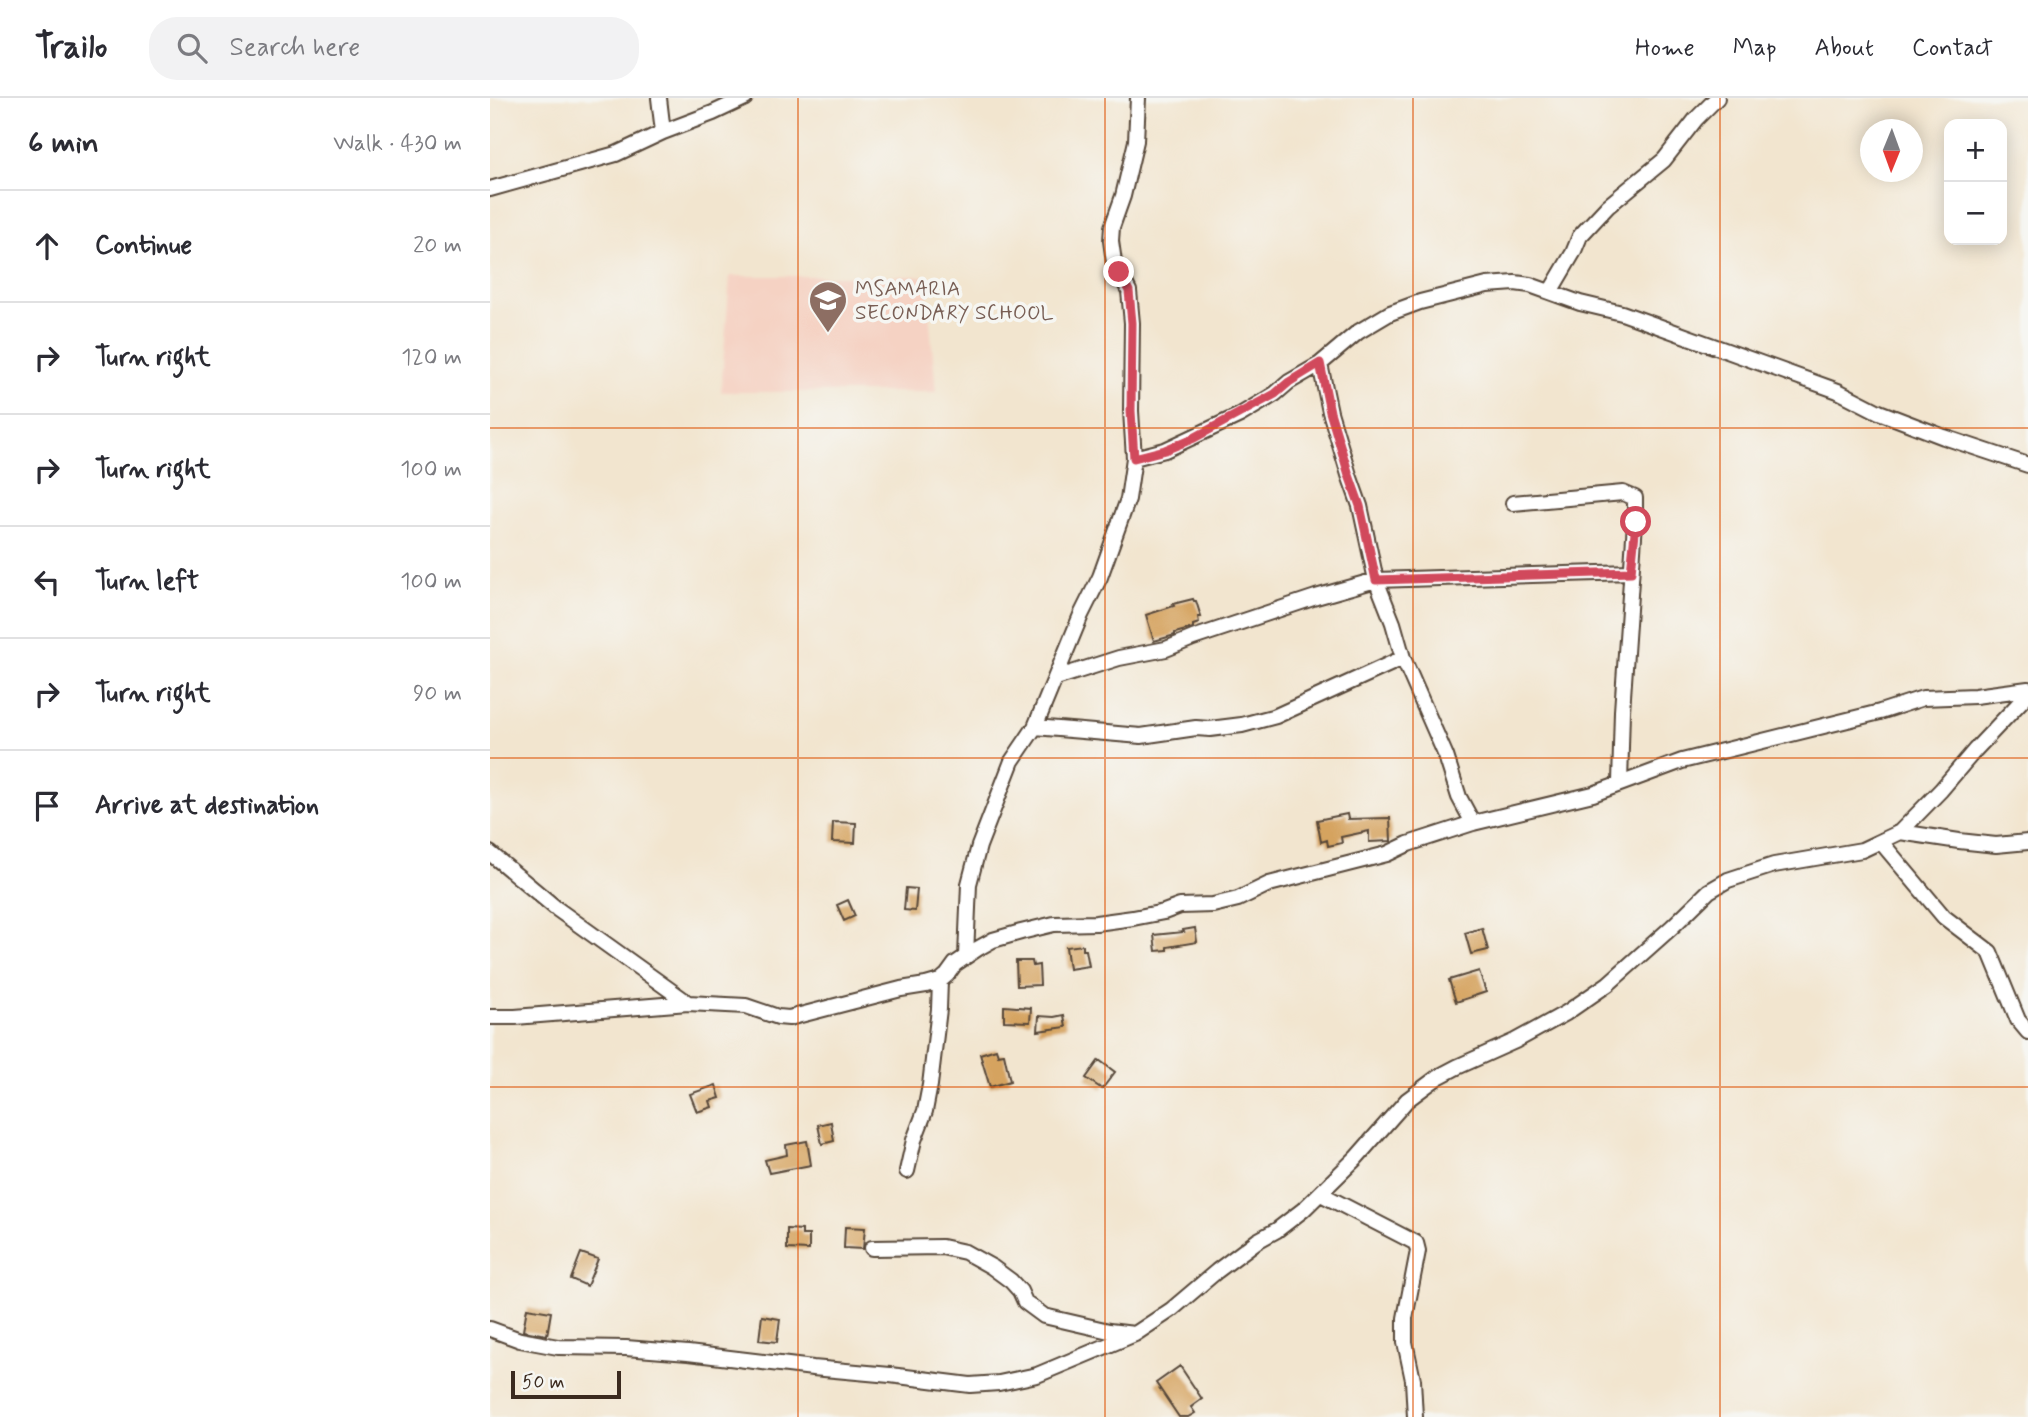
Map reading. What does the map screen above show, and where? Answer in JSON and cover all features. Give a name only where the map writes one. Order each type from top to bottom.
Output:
[{"type":"street","points":[[659,98],[663,132]]},
{"type":"street","points":[[490,189],[616,154],[745,98]]},
{"type":"street","points":[[966,956],[969,884],[979,846],[1012,761],[1035,727],[1100,576],[1128,499],[1134,458],[1131,411],[1132,323],[1129,291],[1114,262],[1111,241],[1112,227],[1123,196],[1136,141],[1138,98]]},
{"type":"street","points":[[1550,292],[1580,236],[1608,206],[1664,160],[1696,119],[1717,98]]},
{"type":"street","points":[[1134,458],[1165,450],[1205,432],[1275,394],[1358,332],[1390,313],[1420,302],[1487,285],[1515,283],[1530,285],[1580,303],[1622,313],[1838,391],[1892,417],[2028,465]]},
{"type":"street","points":[[1320,363],[1330,412],[1360,506],[1376,580],[1403,658],[1446,755],[1459,797],[1474,823]]},
{"type":"street","points":[[1513,503],[1623,493],[1635,498],[1620,783]]},
{"type":"street","points":[[1056,678],[1119,658],[1166,649],[1316,597],[1376,580],[1631,572]]},
{"type":"street","points":[[1035,727],[1141,736],[1242,725],[1276,716],[1403,658]]},
{"type":"street","points":[[490,1017],[688,1003],[746,1006],[789,1018],[940,981],[966,956],[993,940],[1054,924],[1096,923],[1164,912],[1180,906],[1213,905],[1238,899],[1269,884],[1387,854],[1408,844],[1474,823],[1593,794],[1682,761],[1880,712],[1923,698],[2028,691]]},
{"type":"street","points":[[490,1329],[538,1345],[664,1351],[970,1385],[999,1383],[1037,1375],[1135,1334],[1171,1310],[1217,1271],[1257,1241],[1278,1230],[1321,1194],[1407,1100],[1438,1077],[1515,1041],[1566,1013],[1608,984],[1709,891],[1728,880],[1774,865],[1862,850],[1900,832],[1941,790],[2028,691]]},
{"type":"street","points":[[1900,832],[1996,845],[2028,842]]},
{"type":"street","points":[[1881,842],[1944,917],[1990,952],[2018,1020],[2028,1032]]},
{"type":"street","points":[[490,853],[557,909],[688,1003]]},
{"type":"street","points":[[906,1171],[925,1111],[930,1085],[940,981]]},
{"type":"street","points":[[1321,1194],[1416,1243],[1418,1251],[1405,1318],[1405,1342],[1413,1380],[1415,1417]]},
{"type":"street","points":[[872,1248],[942,1247],[965,1252],[1010,1281],[1020,1291],[1024,1302],[1044,1316],[1109,1331],[1135,1334]]},
{"type":"shaded area","name":"MSAMARIA SECONDARY SCHOOL","points":[[730,276],[926,276],[936,392],[721,392]]},
{"type":"building","points":[[1193,599],[1201,617],[1198,617],[1199,623],[1193,625],[1193,628],[1154,641],[1146,615]]},
{"type":"building","points":[[1347,814],[1348,819],[1390,818],[1391,841],[1369,842],[1369,831],[1341,837],[1342,843],[1328,846],[1327,840],[1321,842],[1317,820]]},
{"type":"building","points":[[833,822],[856,823],[855,843],[832,842]]},
{"type":"building","points":[[906,888],[917,889],[915,911],[904,910]]},
{"type":"building","points":[[848,900],[855,916],[844,921],[837,905]]},
{"type":"building","points":[[1195,928],[1197,942],[1156,951],[1154,935]]},
{"type":"building","points":[[1482,928],[1488,950],[1471,954],[1465,933]]},
{"type":"building","points":[[1083,945],[1089,966],[1069,969],[1066,947]]},
{"type":"building","points":[[1016,961],[1032,961],[1033,966],[1039,965],[1040,985],[1017,986]]},
{"type":"building","points":[[1479,971],[1486,992],[1456,1002],[1449,980]]},
{"type":"building","points":[[1004,1006],[1031,1008],[1030,1022],[1004,1021]]},
{"type":"building","points":[[1064,1015],[1066,1027],[1038,1031],[1039,1016]]},
{"type":"building","points":[[996,1049],[998,1055],[1004,1054],[1010,1081],[990,1087],[980,1054]]},
{"type":"building","points":[[1099,1060],[1115,1072],[1102,1089],[1086,1078]]},
{"type":"building","points":[[716,1085],[720,1098],[710,1101],[712,1107],[697,1112],[690,1094]]},
{"type":"building","points":[[831,1122],[834,1141],[822,1144],[818,1125]]},
{"type":"building","points":[[807,1141],[811,1165],[769,1173],[765,1160],[787,1155],[786,1145]]},
{"type":"building","points":[[845,1227],[865,1228],[863,1249],[844,1248]]},
{"type":"building","points":[[787,1229],[802,1230],[802,1235],[809,1235],[809,1250],[787,1249]]},
{"type":"building","points":[[581,1253],[598,1259],[587,1286],[571,1279]]},
{"type":"building","points":[[527,1308],[551,1312],[547,1335],[523,1331]]},
{"type":"building","points":[[762,1316],[780,1319],[777,1342],[759,1340]]},
{"type":"building","points":[[1180,1366],[1202,1399],[1191,1407],[1195,1413],[1188,1417],[1179,1417],[1156,1383]]},
{"type":"place","name":"MSAMARIA SECONDARY SCHOOL","points":[[828,334]]},
{"type":"route","points":[[1119,272],[1129,291],[1132,323],[1131,411],[1134,458],[1165,450],[1240,415],[1320,363],[1330,412],[1360,506],[1376,580],[1631,572],[1636,522]]}]
